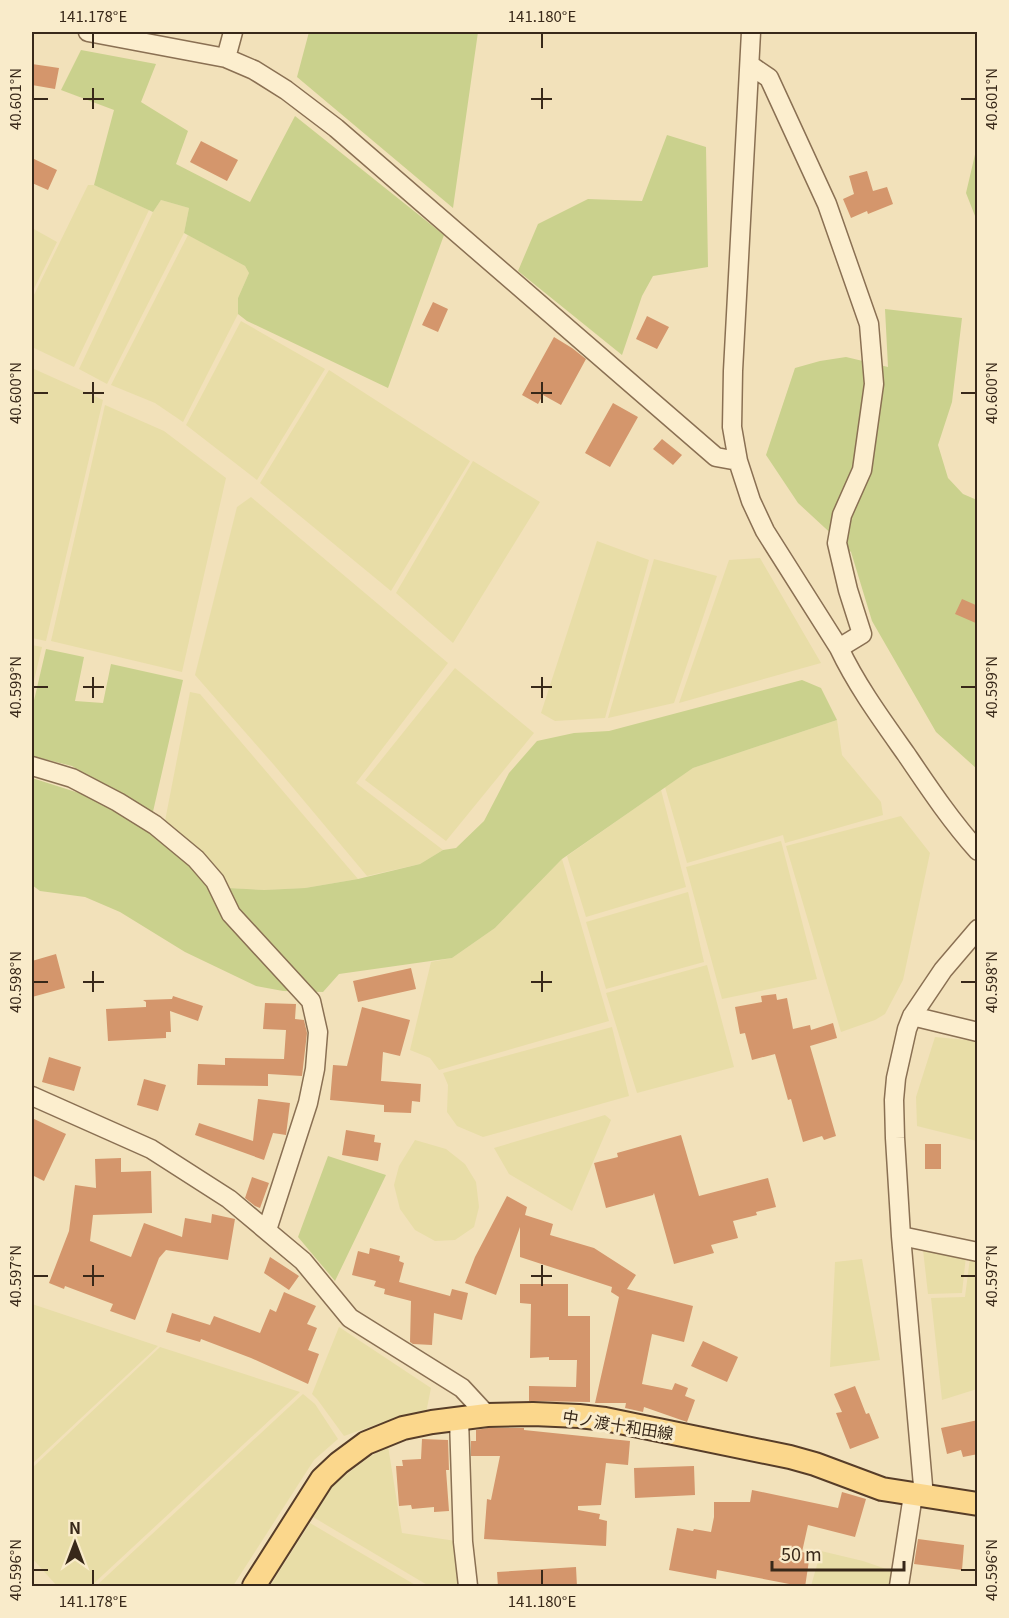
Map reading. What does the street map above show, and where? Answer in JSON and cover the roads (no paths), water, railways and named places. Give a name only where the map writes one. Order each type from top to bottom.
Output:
[{"type":"main road","name":"中ノ渡十和田線","points":[[254,1587],[322,1479],[366,1443],[403,1428],[488,1415],[533,1414],[605,1419],[790,1456],[882,1489],[978,1504]]},
{"type":"street","points":[[87,32],[112,34],[226,58],[254,70],[286,90],[336,128],[716,457],[738,461]]},
{"type":"street","points":[[226,58],[232,32]]},
{"type":"street","points":[[751,32],[733,371],[732,426],[738,461],[751,501],[765,531],[839,648],[849,668],[891,734],[956,827],[978,851]]},
{"type":"street","points":[[750,65],[769,78],[827,204],[869,324],[874,384],[862,470],[842,515],[837,543],[848,590],[862,634],[839,648]]},
{"type":"street","points":[[32,766],[72,778],[156,825],[196,859],[215,881],[231,914],[311,1001],[318,1032],[315,1069],[308,1103],[267,1230]]},
{"type":"street","points":[[899,1587],[919,1496],[895,1138],[896,1078],[912,1016],[943,970],[978,929]]},
{"type":"street","points":[[912,1016],[978,1032]]},
{"type":"street","points":[[32,1096],[151,1149],[229,1199],[303,1261],[350,1318],[462,1388],[488,1415]]},
{"type":"street","points":[[901,1236],[978,1252]]},
{"type":"street","points":[[459,1419],[463,1542],[468,1587]]}]
